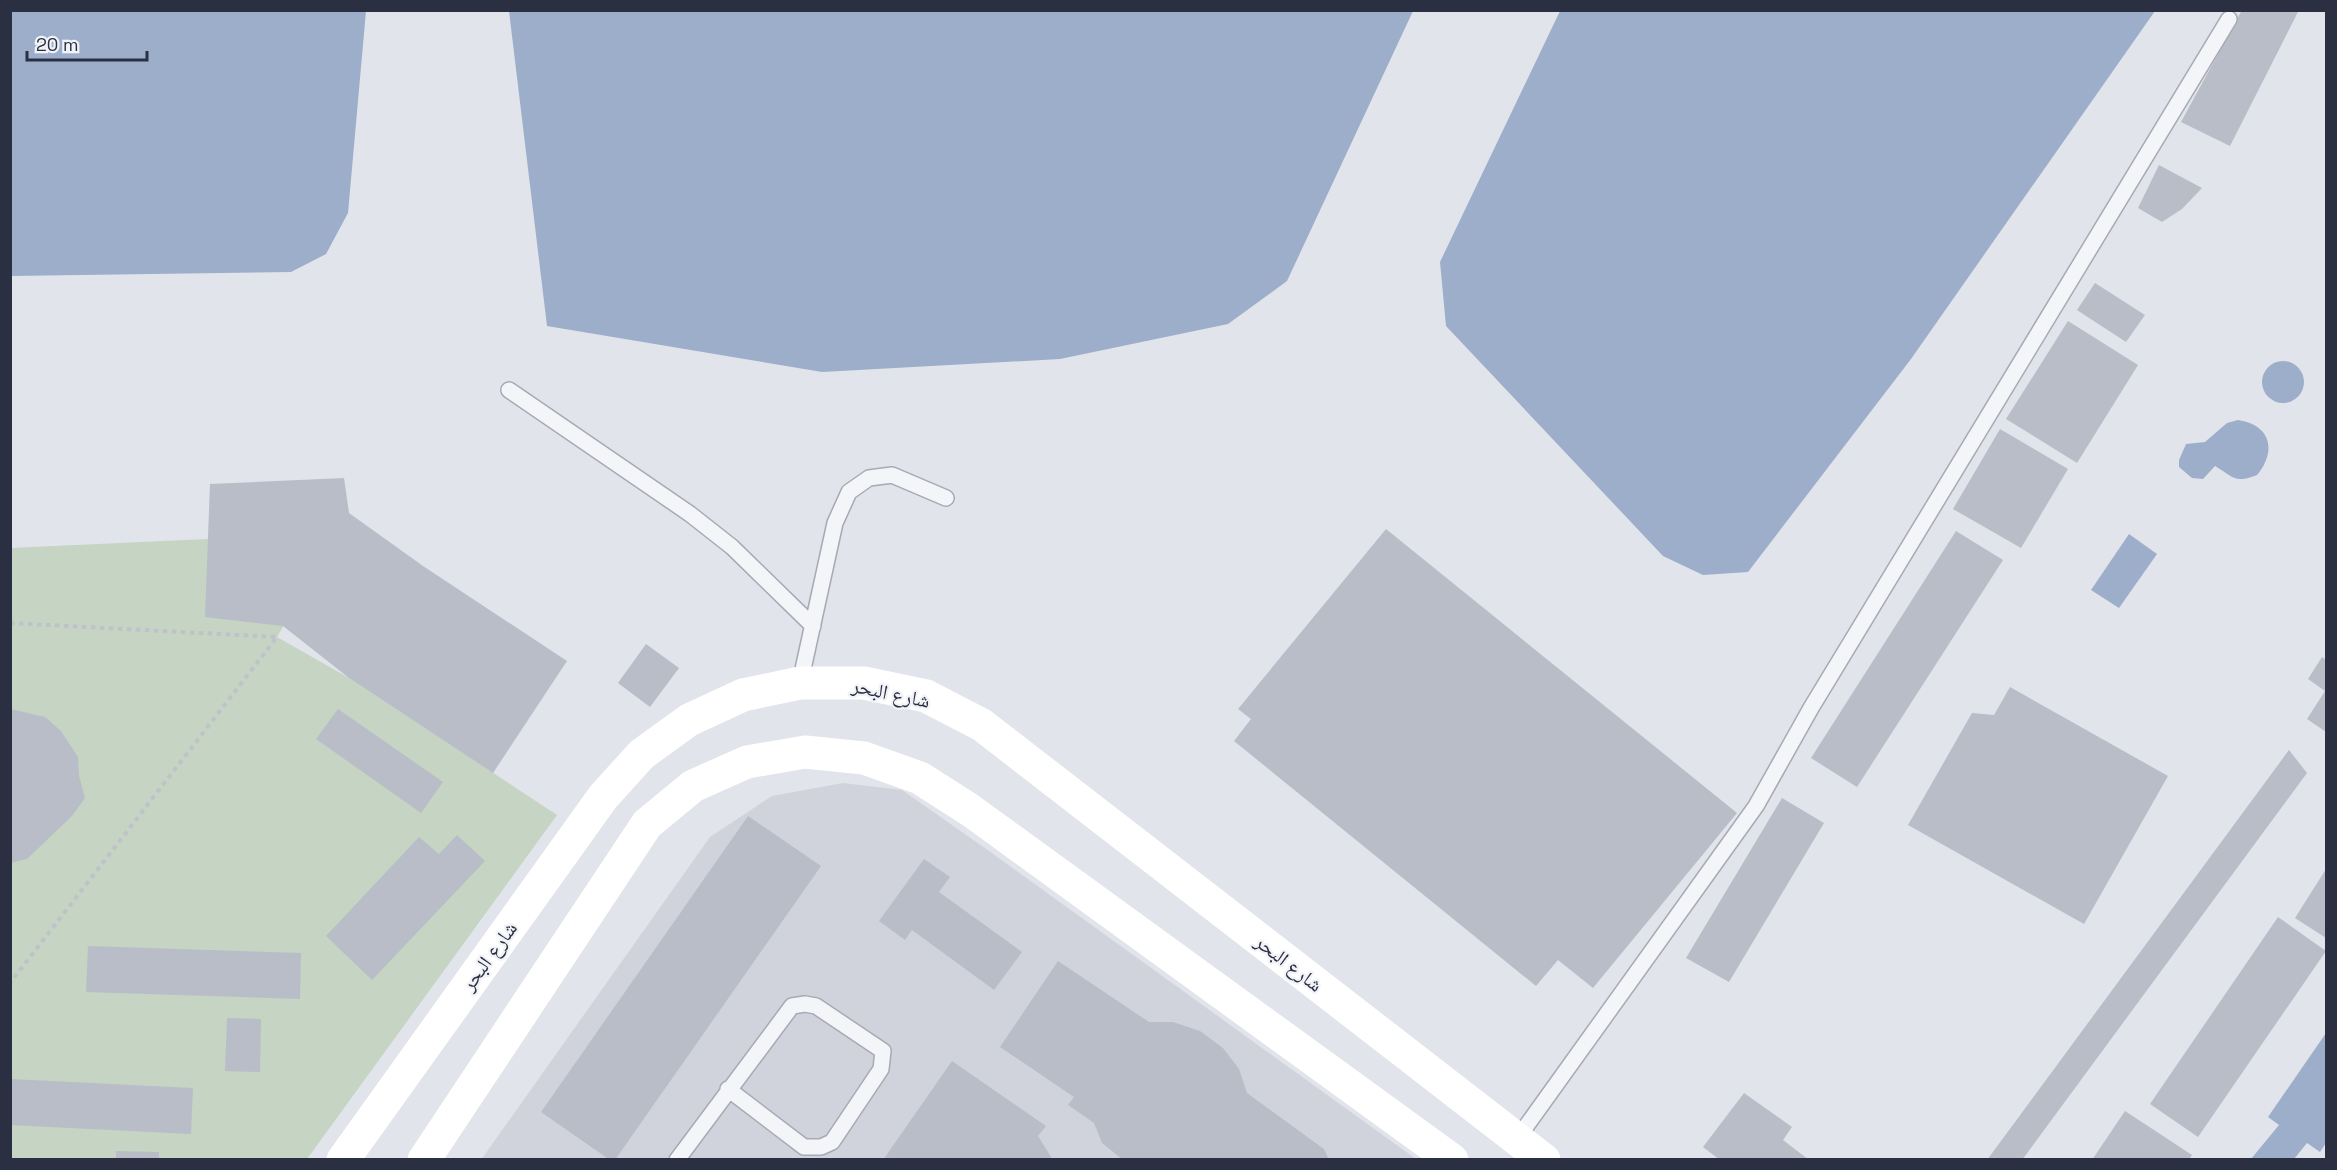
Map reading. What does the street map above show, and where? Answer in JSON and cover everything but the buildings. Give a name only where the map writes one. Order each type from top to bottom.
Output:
[{"type":"main road","name":"شارع البحر","points":[[344,1160],[603,797],[642,754],[689,720],[743,695],[800,682],[864,682],[926,696],[982,725],[1544,1160]]},
{"type":"main road","points":[[424,1160],[647,824],[693,786],[747,762],[805,752],[864,758],[928,783],[970,810],[1452,1160]]},
{"type":"lane","points":[[1517,1139],[1756,806],[1811,708],[2229,19]]},
{"type":"lane","points":[[509,390],[690,514],[732,547],[813,626]]},
{"type":"lane","points":[[800,682],[836,523],[849,492],[869,478],[892,475],[946,498]]},
{"type":"lane","points":[[677,1160],[728,1089],[792,1006],[805,1004],[816,1006],[883,1051],[881,1068],[832,1142],[820,1147],[804,1147],[728,1089]]},
{"type":"path","points":[[10,623],[277,637],[10,983]]},
{"type":"shaded area","points":[[843,783],[902,790],[1416,1159],[481,1160],[710,837],[772,796]]},
{"type":"green space","points":[[338,533],[277,637],[349,678],[557,815],[307,1159],[11,1160],[11,548]]},
{"type":"water","points":[[509,10],[1413,11],[1287,281],[1228,324],[1060,359],[822,372],[547,326]]},
{"type":"water","points":[[1560,10],[2155,11],[1911,359],[1748,572],[1703,575],[1663,556],[1446,326],[1440,262]]},
{"type":"water","points":[[10,11],[366,11],[348,213],[326,254],[291,272],[11,276]]},
{"type":"water","points":[[2283,361],[2291,362],[2298,367],[2303,374],[2303,390],[2298,397],[2291,402],[2283,403],[2275,402],[2268,397],[2263,390],[2262,382],[2263,374],[2268,367],[2275,362]]},
{"type":"water","points":[[2238,420],[2258,427],[2267,440],[2267,457],[2257,475],[2243,479],[2234,478],[2215,466],[2203,479],[2192,478],[2179,467],[2179,460],[2186,444],[2205,442],[2227,423]]},
{"type":"water","points":[[2129,534],[2157,554],[2119,608],[2091,590]]},
{"type":"water","points":[[2326,1033],[2326,1143],[2320,1152],[2307,1143],[2294,1159],[2251,1159],[2279,1125],[2268,1117]]}]
